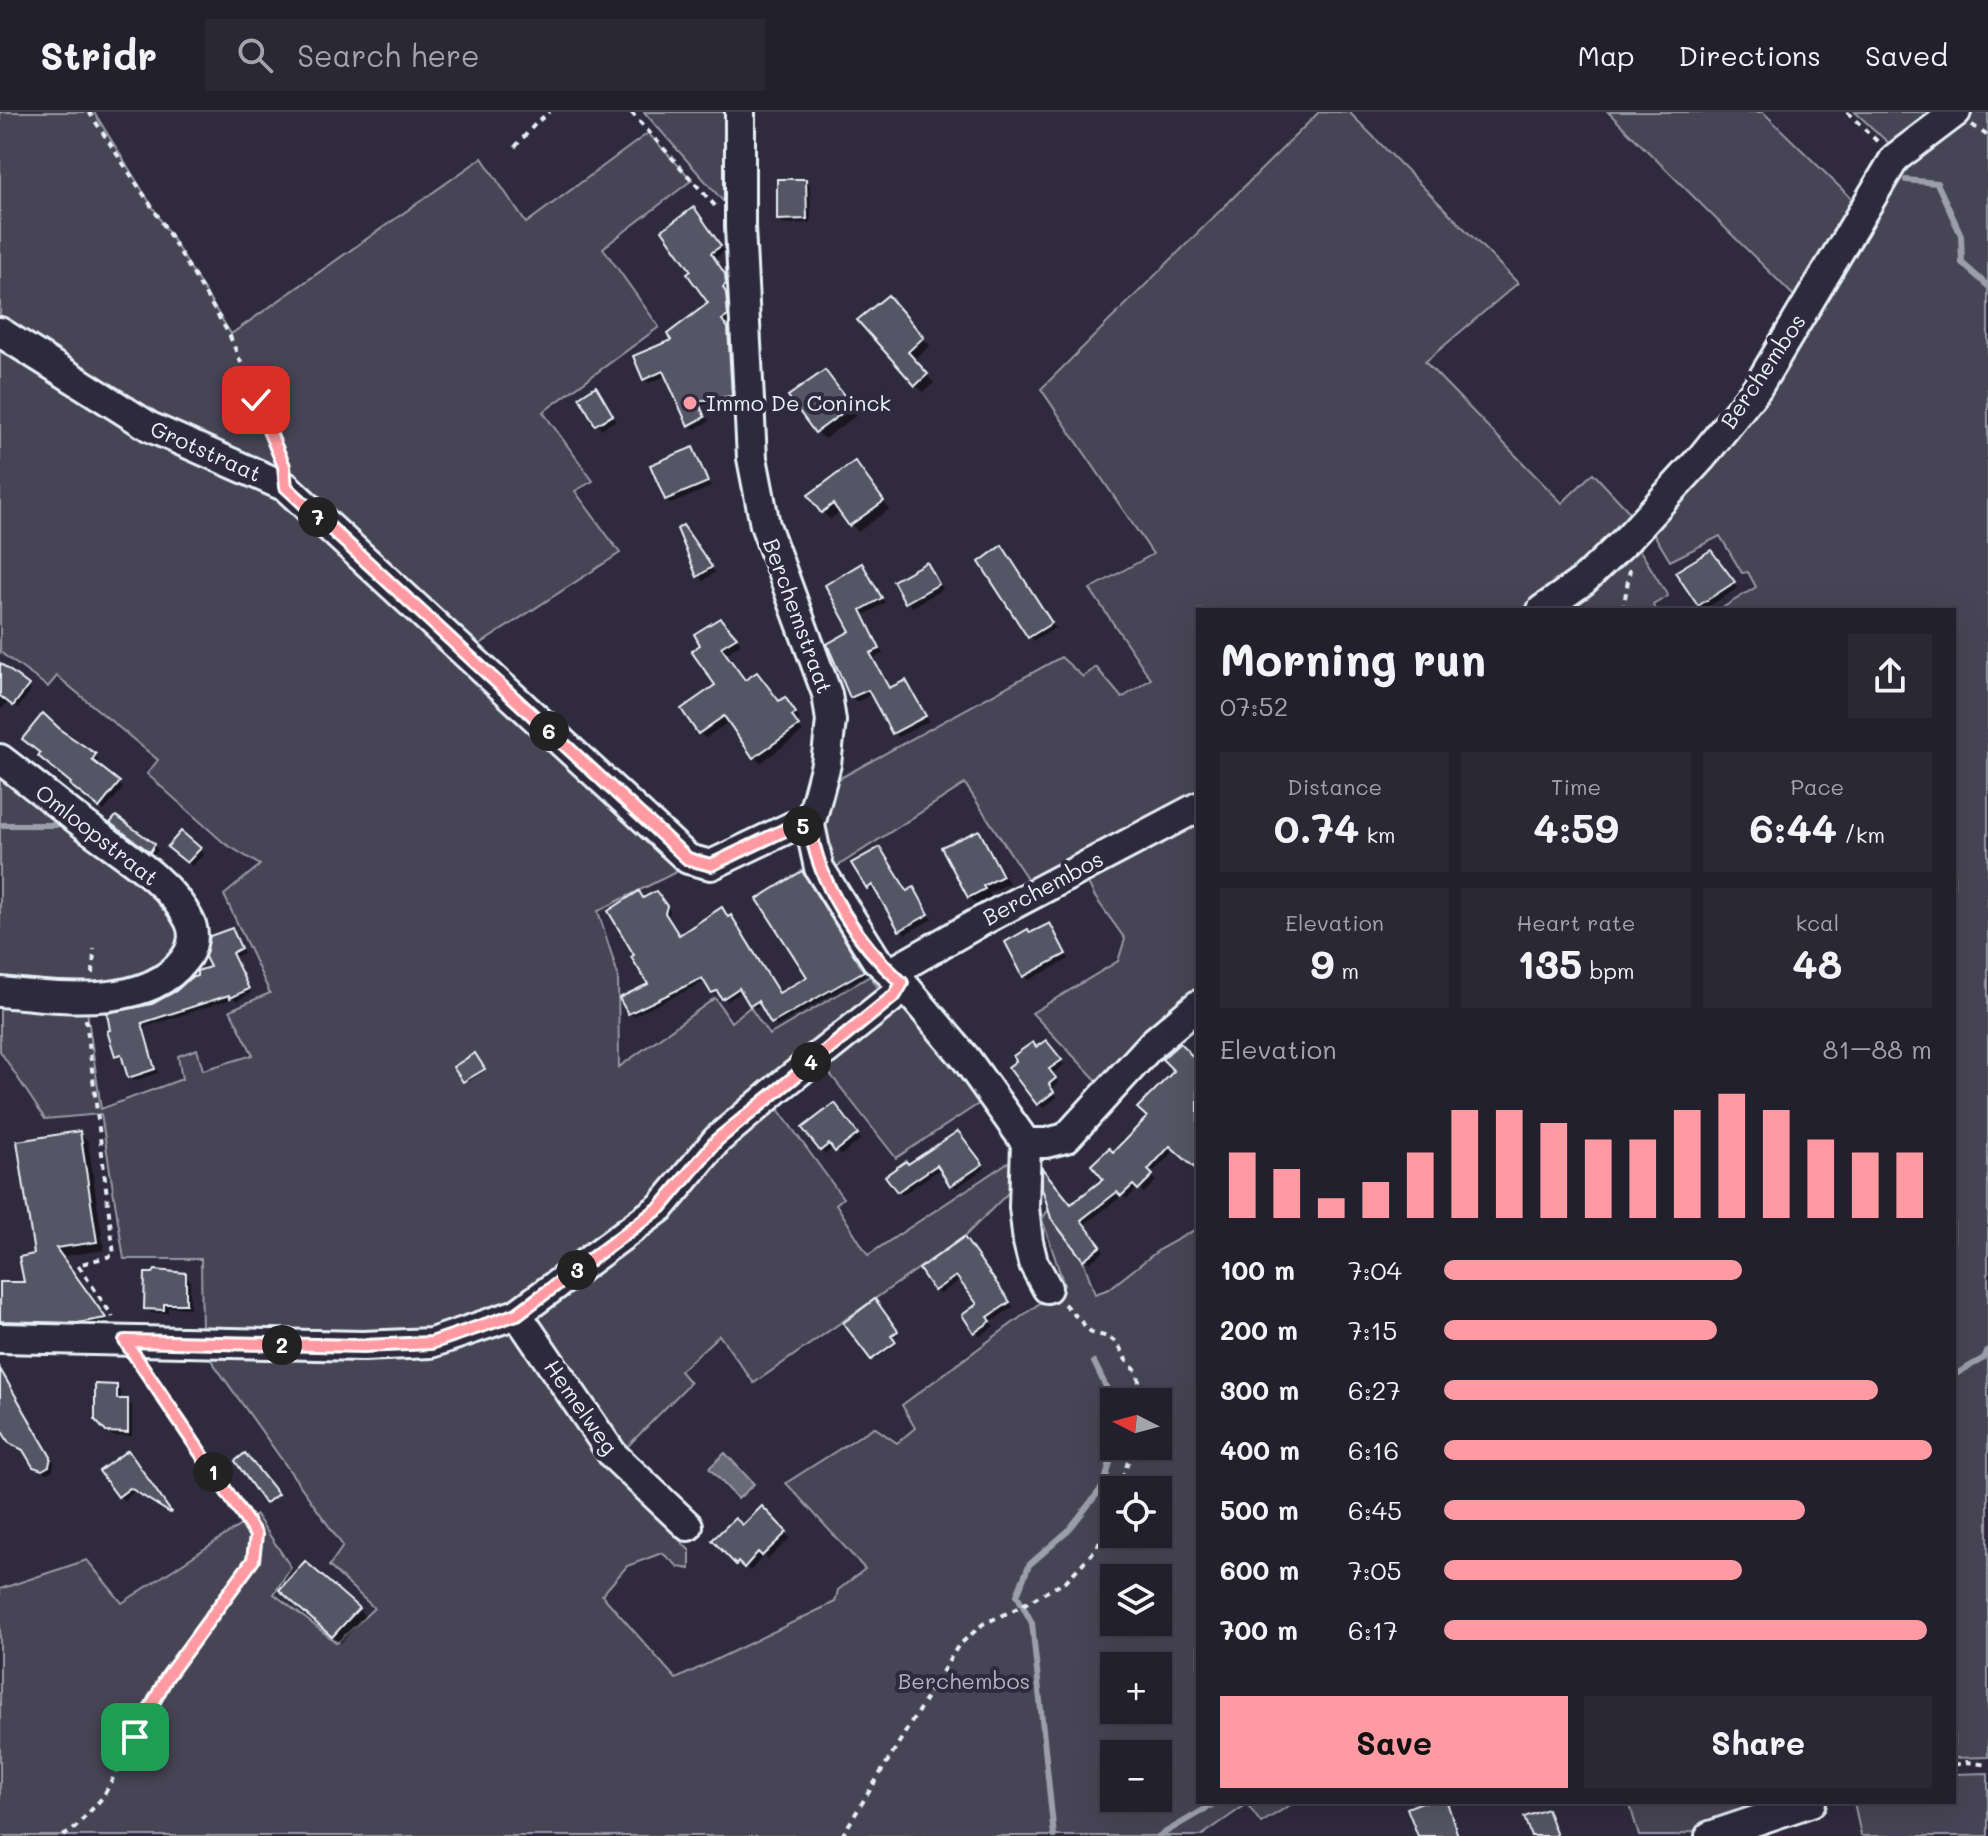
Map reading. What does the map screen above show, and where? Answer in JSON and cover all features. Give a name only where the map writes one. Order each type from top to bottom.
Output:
[{"type":"street","name":"Berchemstraat","points":[[740,112],[740,227],[752,458],[759,501],[827,694],[831,721],[826,764],[810,825],[819,868],[866,946],[967,1060],[1026,1143]]},
{"type":"street","name":"Berchembos","points":[[1545,608],[1583,581],[1627,539],[1702,457],[1748,400],[1895,158],[1956,112]]},
{"type":"street","name":"Grotstraat","points":[[0,332],[150,427],[286,487],[688,859],[711,865],[791,827],[810,825]]},
{"type":"street","name":"Omloopstraat","points":[[0,759],[160,884],[190,921],[191,952],[179,968],[149,987],[99,998],[0,992]]},
{"type":"street","name":"Berchembos","points":[[0,1338],[363,1346],[431,1343],[517,1314],[661,1207],[717,1140],[895,995],[896,978],[976,924],[1196,808]]},
{"type":"street","points":[[1047,1288],[1033,1262],[1028,1242],[1024,1207],[1026,1143],[1035,1145],[1066,1138],[1153,1043],[1196,1007]]},
{"type":"street","name":"Hemelweg","points":[[517,1314],[613,1455],[688,1526]]},
{"type":"street","points":[[1710,1836],[1805,1804]]},
{"type":"path","points":[[89,112],[160,219],[229,334],[284,466],[286,487]]},
{"type":"path","points":[[515,147],[550,112]]},
{"type":"path","points":[[631,112],[729,222],[740,227]]},
{"type":"path","points":[[1847,112],[1895,158]]},
{"type":"path","points":[[63,1836],[73,1830],[103,1797],[167,1677],[253,1560],[256,1535],[78,1265],[114,1255],[83,998]]},
{"type":"path","points":[[1047,1288],[1092,1333],[1109,1337],[1118,1344],[1126,1360],[1138,1373],[1140,1388]]},
{"type":"path","points":[[842,1836],[958,1646],[983,1624],[1066,1581],[1097,1548],[1100,1540]]},
{"type":"path","points":[[1956,1765],[1967,1762],[1988,1765]]},
{"type":"green space","points":[[0,112],[94,112],[231,334],[482,158],[526,223],[648,133],[692,180],[603,248],[659,327],[543,412],[593,481],[575,491],[620,553],[471,650],[372,557],[194,440],[0,325]]},
{"type":"green space","points":[[644,112],[734,112],[730,209]]},
{"type":"green space","points":[[1319,112],[1349,112],[1518,283],[1425,362],[1562,503],[1593,473],[1635,518],[1529,608],[1196,608],[1196,797],[1030,883],[965,784],[833,869],[819,836],[833,782],[1061,657],[1083,677],[1096,667],[1122,698],[1151,679],[1090,589],[1153,554],[1041,389]]},
{"type":"green space","points":[[1608,112],[1763,112],[1858,205],[1802,304]]},
{"type":"green space","points":[[1855,112],[1934,112],[1895,149]]},
{"type":"green space","points":[[1938,112],[1988,112],[1988,1757],[1956,1758],[1956,608],[1722,608],[1756,587],[1748,572],[1742,573],[1720,536],[1670,561],[1652,531]]},
{"type":"green space","points":[[0,341],[286,498],[682,869],[598,911],[618,975],[619,1067],[715,998],[731,1022],[750,1007],[769,1035],[870,976],[879,989],[877,997],[669,1183],[521,1299],[450,1326],[390,1336],[202,1335],[201,1259],[124,1259],[101,1114],[45,1119],[0,1051],[0,996],[86,1004],[101,1109],[182,1079],[178,1056],[197,1049],[203,1070],[253,1055],[230,1010],[270,993],[224,895],[260,865],[224,843],[147,774],[158,760],[57,676],[48,687],[0,652]]},
{"type":"green space","points":[[1636,544],[1668,596],[1653,605],[1654,608],[1563,608]]},
{"type":"green space","points":[[0,764],[161,896],[177,926],[181,951],[148,976],[78,988],[0,983]]},
{"type":"green space","points":[[1196,815],[1196,999],[1105,1089],[1032,1013],[1118,961],[1125,939],[1095,897],[1084,875]]},
{"type":"green space","points":[[901,1001],[989,1097],[896,1158],[823,1065]]},
{"type":"green space","points":[[775,1105],[843,1198],[836,1204],[868,1255],[1016,1157],[1013,1188],[965,1236],[754,1383],[719,1335],[680,1371],[690,1383],[624,1450],[537,1319]]},
{"type":"green space","points":[[1049,1209],[1054,1223],[1083,1260],[1095,1294],[1109,1289],[1160,1249],[1196,1229],[1196,1804],[1247,1804],[1201,1836],[0,1836],[0,1589],[87,1560],[122,1603],[256,1515],[291,1567],[274,1594],[337,1643],[374,1608],[329,1566],[343,1546],[204,1350],[516,1326],[666,1526],[690,1551],[690,1569],[679,1567],[662,1553],[627,1566],[602,1595],[676,1679],[835,1602],[838,1590],[865,1569],[786,1483],[874,1427],[897,1443],[915,1428],[902,1405],[1064,1285],[1042,1219]]},
{"type":"green space","points":[[1988,1773],[1988,1836],[1861,1836],[1854,1804],[1956,1804],[1956,1774]]},
{"type":"green space","points":[[1247,1804],[1292,1804],[1261,1823]]},
{"type":"green space","points":[[1630,1804],[1782,1804],[1676,1836],[1639,1836]]},
{"type":"water","points":[[725,1453],[754,1484],[738,1499],[709,1468]]},
{"type":"building","points":[[777,179],[806,179],[807,219],[777,220]]},
{"type":"building","points":[[694,207],[721,246],[711,253],[725,274],[726,284],[723,287],[728,316],[722,320],[728,328],[732,396],[698,401],[705,417],[688,426],[663,371],[643,380],[633,356],[671,340],[667,334],[708,303],[687,274],[691,271],[662,230]]},
{"type":"building","points":[[888,295],[924,337],[908,352],[928,374],[915,386],[857,320]]},
{"type":"building","points":[[825,370],[852,406],[815,433],[788,396]]},
{"type":"building","points":[[596,386],[613,415],[595,425],[579,397]]},
{"type":"building","points":[[693,447],[708,482],[665,500],[650,465]]},
{"type":"building","points":[[855,461],[884,501],[849,526],[833,504],[821,513],[808,495]]},
{"type":"building","points":[[683,525],[712,567],[697,577],[677,529]]},
{"type":"building","points":[[1002,545],[1052,623],[1028,638],[979,562]]},
{"type":"building","points":[[1711,550],[1735,582],[1698,606],[1675,572]]},
{"type":"building","points":[[927,562],[939,584],[905,603],[893,581]]},
{"type":"building","points":[[862,563],[882,598],[861,610],[880,649],[870,653],[889,688],[906,680],[926,716],[892,734],[868,690],[850,698],[827,644],[850,631],[825,585]]},
{"type":"building","points":[[720,618],[737,637],[721,647],[745,680],[757,672],[779,701],[785,697],[796,713],[792,716],[799,726],[753,758],[724,716],[698,734],[681,709],[715,685],[691,651],[700,645],[694,634]]},
{"type":"building","points":[[0,663],[29,685],[13,706],[0,696]]},
{"type":"building","points":[[43,713],[62,731],[96,754],[92,760],[120,782],[99,808],[22,739]]},
{"type":"building","points":[[116,816],[155,844],[150,852],[110,823]]},
{"type":"building","points":[[979,830],[1003,876],[968,898],[941,847]]},
{"type":"building","points":[[181,831],[201,848],[187,863],[167,847]]},
{"type":"building","points":[[880,847],[907,891],[914,887],[929,914],[899,931],[872,885],[867,889],[851,863]]},
{"type":"building","points":[[802,871],[864,971],[771,1024],[758,1001],[750,1006],[739,988],[722,999],[717,991],[711,993],[702,978],[628,1014],[619,998],[648,984],[608,911],[639,891],[643,898],[656,891],[667,906],[665,913],[679,935],[722,907],[728,917],[731,915],[779,993],[807,977],[757,899]]},
{"type":"building","points":[[1050,923],[1066,954],[1023,977],[1005,942],[1028,929],[1030,933]]},
{"type":"building","points":[[232,928],[241,948],[232,953],[249,989],[230,998],[229,995],[142,1023],[155,1069],[128,1078],[121,1054],[115,1056],[107,1031],[110,1030],[107,1013],[152,1004],[176,991],[190,978],[197,976],[197,971],[210,967],[205,957],[210,936]]},
{"type":"building","points":[[1046,1040],[1062,1060],[1049,1069],[1056,1078],[1049,1084],[1054,1092],[1037,1105],[1008,1067],[1016,1061],[1013,1056],[1033,1042],[1036,1047]]},
{"type":"building","points":[[1180,1043],[1196,1060],[1196,1169],[1170,1146],[1148,1170],[1153,1175],[1138,1190],[1133,1185],[1121,1196],[1117,1192],[1081,1220],[1101,1246],[1083,1260],[1051,1218],[1042,1188],[1042,1168],[1071,1204],[1103,1179],[1091,1165],[1109,1148],[1113,1152],[1147,1117],[1137,1108],[1174,1071],[1162,1059]]},
{"type":"building","points":[[475,1053],[485,1069],[463,1082],[453,1067]]},
{"type":"building","points":[[835,1103],[858,1134],[835,1152],[829,1144],[820,1151],[802,1128]]},
{"type":"building","points":[[80,1131],[97,1242],[56,1248],[106,1318],[77,1323],[0,1321],[0,1282],[24,1282],[19,1257],[34,1254],[17,1141]]},
{"type":"building","points":[[958,1131],[983,1164],[950,1186],[937,1165],[897,1192],[885,1176]]},
{"type":"building","points":[[964,1237],[1010,1302],[988,1317],[991,1321],[974,1333],[962,1315],[977,1304],[956,1276],[934,1291],[919,1269]]},
{"type":"building","points":[[155,1270],[186,1273],[186,1304],[164,1304],[164,1310],[144,1309],[145,1273]]},
{"type":"building","points":[[875,1299],[898,1331],[891,1336],[896,1342],[871,1360],[843,1323]]},
{"type":"building","points":[[0,1369],[51,1457],[49,1466],[42,1470],[33,1467],[23,1450],[9,1443],[0,1428]]},
{"type":"building","points":[[95,1384],[117,1385],[117,1399],[128,1399],[128,1433],[106,1432],[95,1420]]},
{"type":"building","points":[[128,1450],[170,1513],[130,1488],[118,1497],[99,1471]]},
{"type":"building","points":[[245,1453],[278,1494],[265,1504],[235,1461]]},
{"type":"building","points":[[762,1506],[787,1532],[762,1556],[758,1552],[744,1568],[738,1562],[736,1565],[712,1540],[735,1518],[743,1525]]},
{"type":"building","points":[[305,1561],[359,1608],[332,1637],[279,1590]]},
{"type":"building","points":[[1417,1804],[1448,1804],[1458,1836],[1418,1836],[1407,1808]]},
{"type":"building","points":[[1547,1809],[1557,1836],[1531,1836],[1524,1817]]},
{"type":"waterway","points":[[1906,180],[1937,183],[1961,235],[1962,263],[1988,286]]},
{"type":"waterway","points":[[0,825],[56,825]]},
{"type":"waterway","points":[[1956,1374],[1984,1358],[1988,1350]]},
{"type":"waterway","points":[[1054,1836],[1032,1623],[1017,1595],[1029,1565],[1068,1531],[1104,1485],[1113,1451],[1109,1393],[1094,1362]]},
{"type":"waterway","points":[[1159,1836],[1214,1804]]},
{"type":"place","name":"Immo De Coninck","points":[[690,403]]},
{"type":"route","points":[[135,1737],[167,1677],[253,1560],[256,1535],[125,1341],[363,1346],[431,1343],[517,1314],[661,1207],[717,1140],[895,995],[902,983],[876,959],[839,904],[819,868],[810,825],[791,827],[711,865],[688,859],[286,487],[284,466],[256,400]]}]
